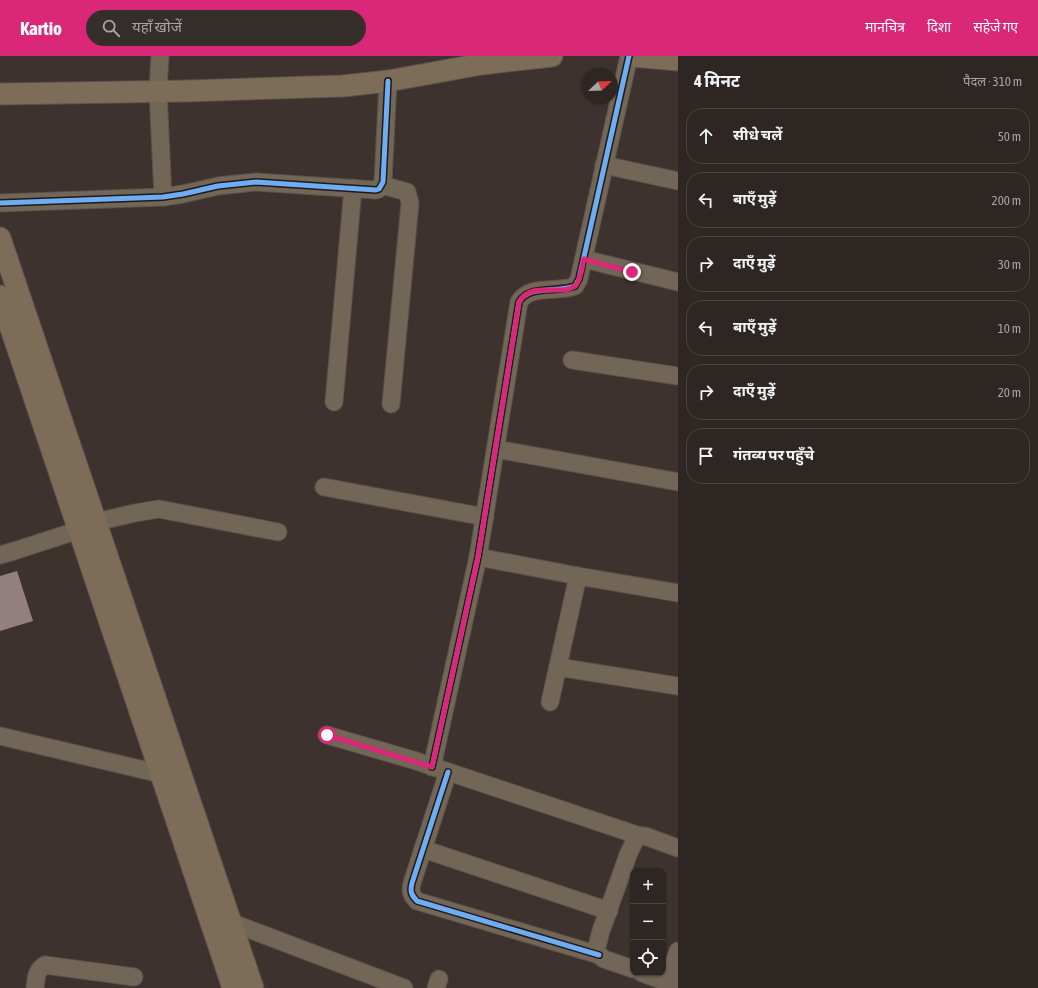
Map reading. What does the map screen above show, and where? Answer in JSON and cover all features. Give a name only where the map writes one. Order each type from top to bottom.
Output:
[{"type":"main road","points":[[0,94],[158,91],[187,92],[343,86],[388,81],[482,64],[552,56]]},
{"type":"main road","points":[[632,56],[678,60]]},
{"type":"main road","points":[[0,238],[32,364],[242,986]]},
{"type":"main road","points":[[0,296],[32,364]]},
{"type":"main road","points":[[208,886],[230,922],[242,986]]},
{"type":"street","points":[[160,56],[158,91],[163,197]]},
{"type":"street","points":[[599,955],[417,901],[410,891],[423,849],[440,770],[485,517],[519,302],[523,295],[533,291],[568,289],[575,286],[579,279],[629,56]]},
{"type":"street","points":[[0,203],[163,197],[218,186],[256,182],[376,190],[382,185],[388,81]]},
{"type":"street","points":[[604,165],[678,181]]},
{"type":"street","points":[[382,185],[407,192],[410,202],[391,404]]},
{"type":"street","points":[[334,402],[353,188]]},
{"type":"street","points":[[584,259],[678,282]]},
{"type":"street","points":[[572,360],[678,376]]},
{"type":"street","points":[[496,449],[678,482]]},
{"type":"street","points":[[324,487],[485,517]]},
{"type":"street","points":[[0,554],[14,551],[87,526],[135,513],[159,509],[278,532]]},
{"type":"street","points":[[478,557],[678,593]]},
{"type":"street","points":[[550,702],[578,576]]},
{"type":"street","points":[[558,667],[678,686]]},
{"type":"street","points":[[327,735],[440,770],[678,848]]},
{"type":"street","points":[[0,736],[169,770]]},
{"type":"street","points":[[630,969],[604,959],[596,950],[628,855],[635,840],[640,836]]},
{"type":"street","points":[[423,849],[609,911]]},
{"type":"street","points":[[230,922],[404,988]]},
{"type":"street","points":[[648,976],[670,986],[678,951]]},
{"type":"street","points":[[35,988],[37,974],[40,968],[45,965],[134,977]]},
{"type":"building","points":[[17,571],[33,621],[0,631],[0,576]]},
{"type":"cycle path","points":[[432,767],[478,557],[519,302],[524,296],[530,293],[575,286],[579,279],[629,56]]},
{"type":"cycle path","points":[[0,203],[163,197],[218,186],[256,182],[376,190],[379,189],[383,182],[388,81]]},
{"type":"cycle path","points":[[448,772],[412,883],[412,895],[415,899],[417,901],[599,955]]},
{"type":"route","points":[[327,735],[432,767],[478,557],[519,302],[523,295],[533,291],[568,289],[575,286],[579,279],[584,259],[632,272]]}]
